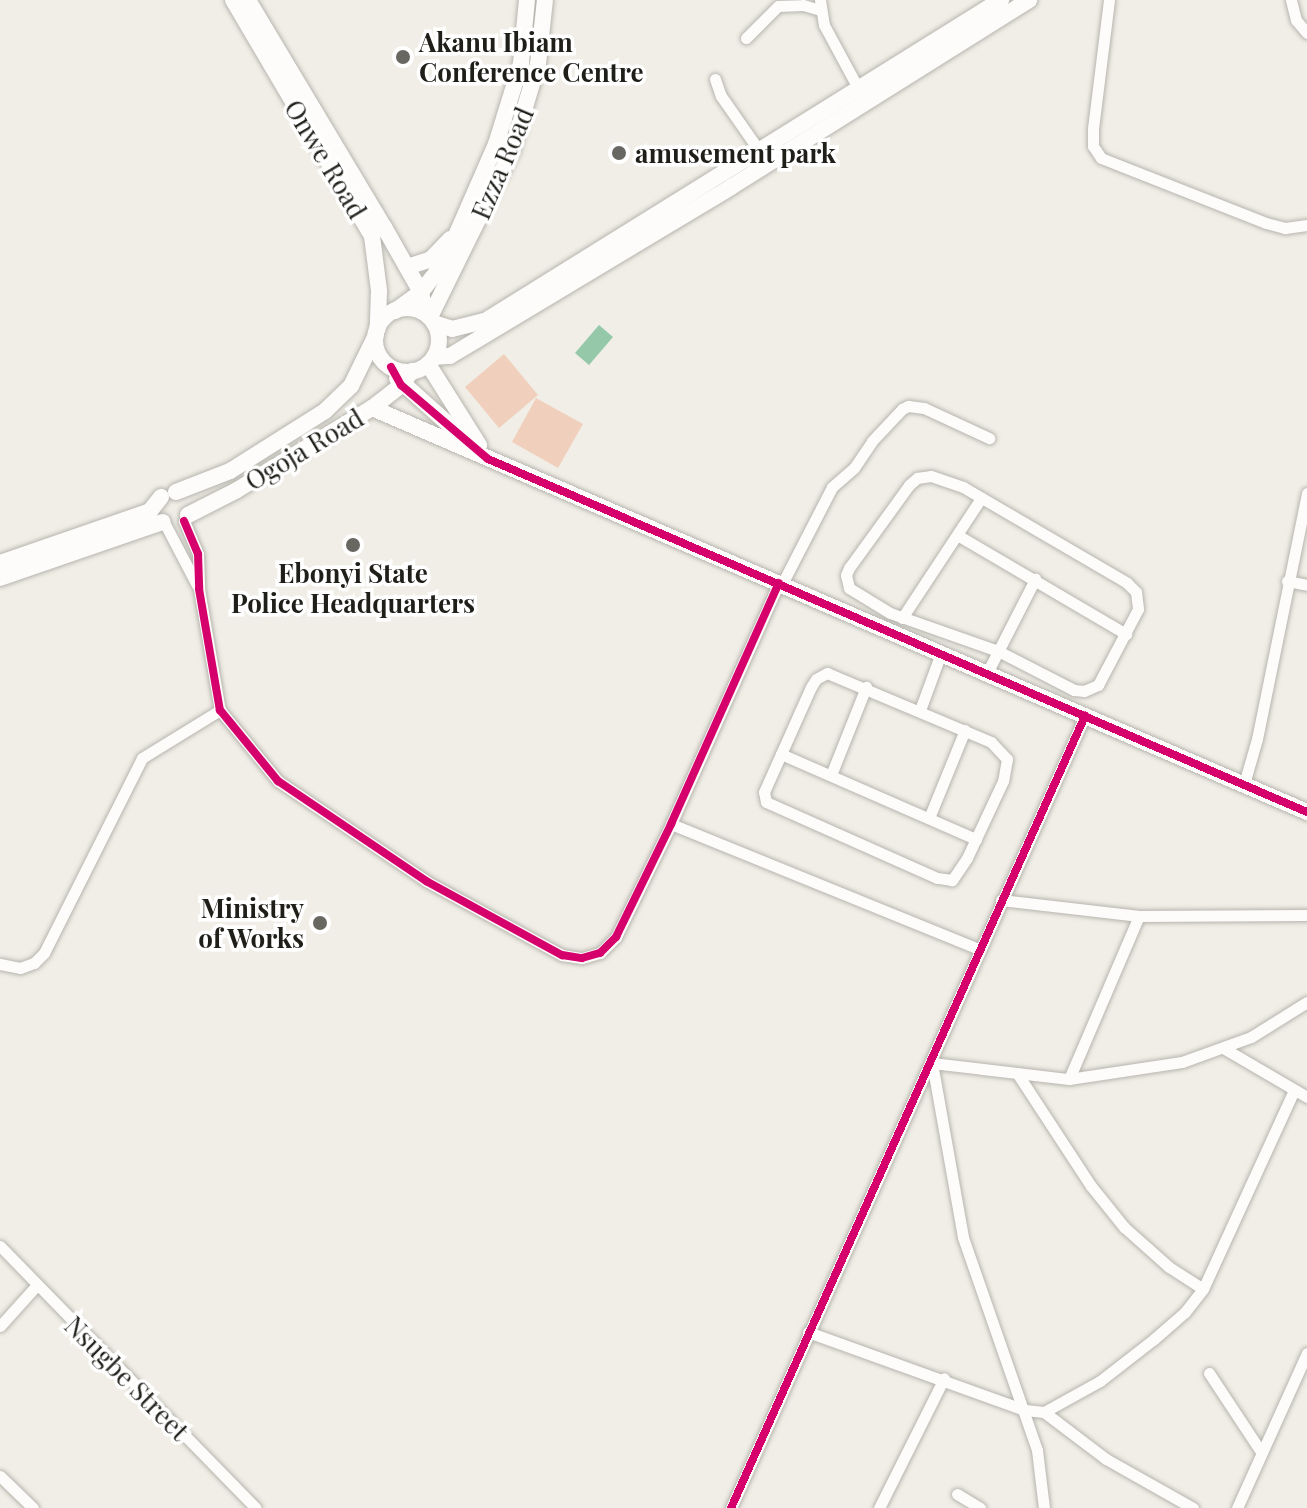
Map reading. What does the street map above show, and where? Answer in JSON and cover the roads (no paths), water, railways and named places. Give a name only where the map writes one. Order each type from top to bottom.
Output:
[{"type":"main road","name":"Onwe Road","points":[[233,0],[407,267],[421,292],[430,318]]},
{"type":"main road","name":"Onwe Road","points":[[248,0],[372,236],[379,291],[377,332]]},
{"type":"main road","name":"Ezza Road","points":[[395,311],[421,292],[444,263],[496,144],[521,63],[527,0]]},
{"type":"main road","name":"Ezza Road","points":[[430,318],[512,150],[538,64],[545,0]]},
{"type":"main road","points":[[488,459],[406,378],[380,357],[377,332],[395,311],[415,309],[452,329],[485,321],[1001,0]]},
{"type":"main road","points":[[406,378],[431,361],[450,356],[690,212],[1029,0]]},
{"type":"main road","points":[[407,267],[431,259],[454,235]]},
{"type":"main road","points":[[430,318],[439,340],[431,361]]},
{"type":"main road","name":"Ogoja Road","points":[[0,563],[150,511],[169,494],[230,471],[325,411],[351,386],[377,332]]},
{"type":"main road","points":[[431,361],[488,459]]},
{"type":"main road","name":"Ogoja Road","points":[[186,518],[372,408],[406,378]]},
{"type":"main road","points":[[372,408],[1307,812]]},
{"type":"main road","points":[[0,578],[164,523],[175,525],[186,518],[186,498],[169,494],[156,513],[164,523]]},
{"type":"street","points":[[1109,0],[1093,129],[1093,146],[1101,158],[1266,223],[1285,228],[1307,225]]},
{"type":"street","points":[[1291,0],[1296,20],[1307,33]]},
{"type":"street","points":[[746,38],[778,6],[820,5],[830,39],[858,88]]},
{"type":"street","points":[[715,79],[721,96],[760,152]]},
{"type":"street","points":[[186,518],[198,554],[199,589],[220,710],[278,781],[426,881],[562,955],[582,958],[600,953],[616,937],[671,824],[780,583],[832,487],[854,468],[872,441],[908,406],[924,408],[989,438]]},
{"type":"street","points":[[931,476],[981,498],[1127,583],[1139,600],[1103,679],[1084,691],[998,651],[902,618],[865,601],[849,588],[846,575],[849,568],[917,478],[931,476]]},
{"type":"street","points":[[1244,784],[1257,739],[1307,493]]},
{"type":"street","points":[[902,618],[959,536],[981,498]]},
{"type":"street","points":[[164,523],[199,589]]},
{"type":"street","points":[[959,536],[1126,634]]},
{"type":"street","points":[[987,673],[1035,579]]},
{"type":"street","points":[[1287,581],[1307,585]]},
{"type":"street","points":[[920,710],[941,653]]},
{"type":"street","points":[[821,674],[838,676],[866,687],[991,742],[1007,759],[1003,781],[958,875],[945,880],[780,811],[764,797],[811,687],[821,674]]},
{"type":"street","points":[[831,775],[866,687]]},
{"type":"street","points":[[0,964],[20,968],[34,963],[44,953],[142,758],[220,710]]},
{"type":"street","points":[[731,1508],[1085,716]]},
{"type":"street","points":[[929,818],[965,730]]},
{"type":"street","points":[[781,754],[976,839]]},
{"type":"street","points":[[671,824],[979,949]]},
{"type":"street","points":[[1001,900],[1139,916],[1307,915]]},
{"type":"street","points":[[1069,1079],[1139,916]]},
{"type":"street","points":[[932,1063],[1069,1079],[1182,1062],[1225,1049],[1307,1002]]},
{"type":"street","points":[[1225,1049],[1307,1097]]},
{"type":"street","points":[[932,1063],[963,1237],[1037,1450],[1044,1508]]},
{"type":"street","points":[[1017,1073],[1091,1186],[1124,1227],[1169,1267],[1203,1289]]},
{"type":"street","points":[[1044,1412],[1100,1381],[1154,1339],[1203,1289],[1294,1090]]},
{"type":"street","name":"Nsugbe Street","points":[[0,1246],[256,1508]]},
{"type":"street","points":[[0,1326],[36,1286]]},
{"type":"street","points":[[808,1332],[944,1378],[1025,1410],[1044,1412],[1106,1459],[1193,1508]]},
{"type":"street","points":[[1237,1508],[1307,1353]]},
{"type":"street","points":[[1209,1373],[1261,1452]]},
{"type":"street","points":[[879,1508],[944,1378]]},
{"type":"street","points":[[0,1476],[33,1508]]},
{"type":"street","points":[[957,1494],[980,1508]]},
{"type":"place","name":"Akanu Ibiam Conference Centre","points":[[403,57]]},
{"type":"place","name":"amusement park","points":[[619,153]]},
{"type":"place","name":"Ebonyi State Police Headquarters","points":[[353,545]]},
{"type":"place","name":"Ministry of Works","points":[[320,923]]}]
